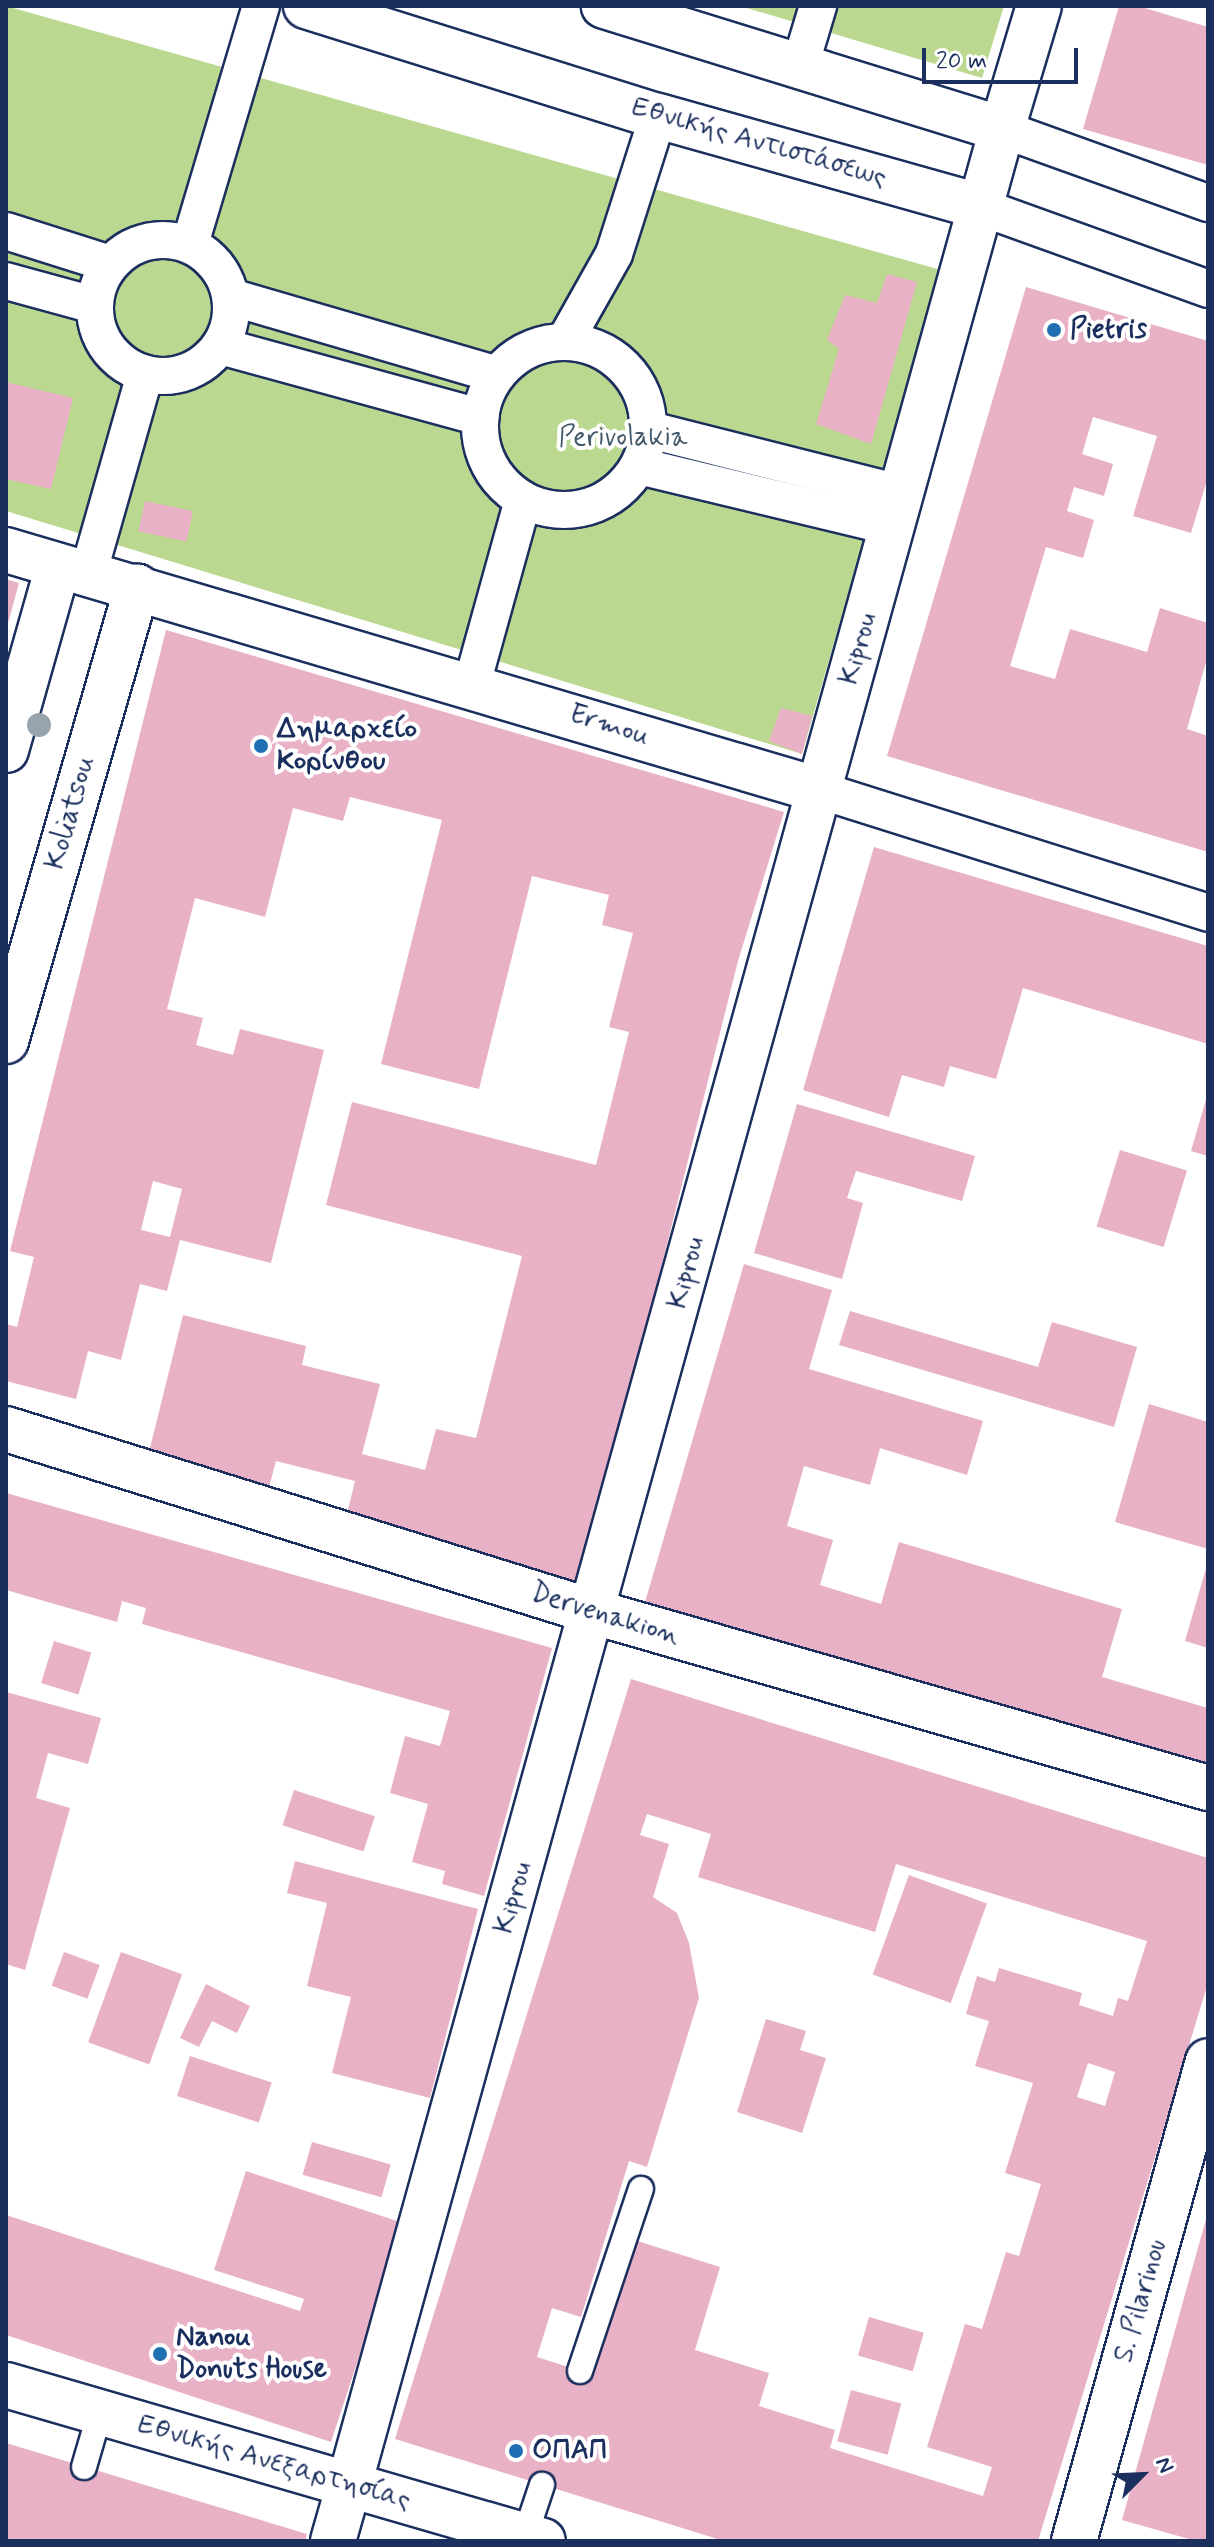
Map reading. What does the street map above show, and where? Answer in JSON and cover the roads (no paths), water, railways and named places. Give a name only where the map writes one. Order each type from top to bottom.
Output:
[{"type":"street","points":[[190,244],[261,6]]},
{"type":"street","name":"Εθνικής Αντιστάσεως","points":[[306,6],[658,116],[978,206],[1208,289]]},
{"type":"street","points":[[604,6],[668,16],[800,66],[1002,129],[1208,203]]},
{"type":"street","points":[[800,66],[818,6]]},
{"type":"street","name":"Kiprou","points":[[333,2541],[594,1612],[898,510],[978,206],[1039,6]]},
{"type":"street","points":[[565,341],[614,254],[658,116]]},
{"type":"street","points":[[6,231],[110,264]]},
{"type":"street","points":[[147,240],[190,244],[224,275],[231,297],[230,323],[220,346],[187,372],[145,374],[124,365],[107,349],[97,328],[94,305],[110,264],[147,240]]},
{"type":"street","points":[[6,281],[94,305]]},
{"type":"street","points":[[231,297],[497,375]]},
{"type":"street","points":[[565,341],[591,346],[616,358],[634,378],[646,403],[650,430],[639,466],[623,488],[602,504],[575,511],[548,510],[523,500],[489,466],[480,417],[497,375],[515,357],[565,341]]},
{"type":"street","points":[[220,346],[480,417]]},
{"type":"street","points":[[6,750],[145,374]]},
{"type":"street","points":[[650,430],[898,510]]},
{"type":"street","points":[[639,466],[898,510]]},
{"type":"street","points":[[472,684],[523,500]]},
{"type":"street","name":"Ermou","points":[[6,550],[472,684],[1208,913]]},
{"type":"street","name":"Koliatsou","points":[[6,1041],[137,586]]},
{"type":"street","name":"Dervenakion","points":[[6,1429],[594,1612],[1208,1788]]},
{"type":"street","name":"S. Pilarinou","points":[[1074,2541],[1208,2061]]},
{"type":"street","name":"Εθνικής Ανεξαρτησίας","points":[[6,2385],[534,2538]]},
{"type":"lane","points":[[580,2371],[641,2189]]},
{"type":"lane","points":[[84,2467],[100,2412]]},
{"type":"lane","points":[[534,2538],[542,2485]]},
{"type":"place","name":"Pietris","points":[[1054,330]]},
{"type":"place","name":"Δημαρχείο Κορίνθου","points":[[261,746]]},
{"type":"place","name":"Nanou Donuts House","points":[[160,2354]]},
{"type":"place","name":"ΟΠΑΠ","points":[[516,2451]]},
{"type":"park label","name":"Perivolakia","points":[[623,438]]}]
